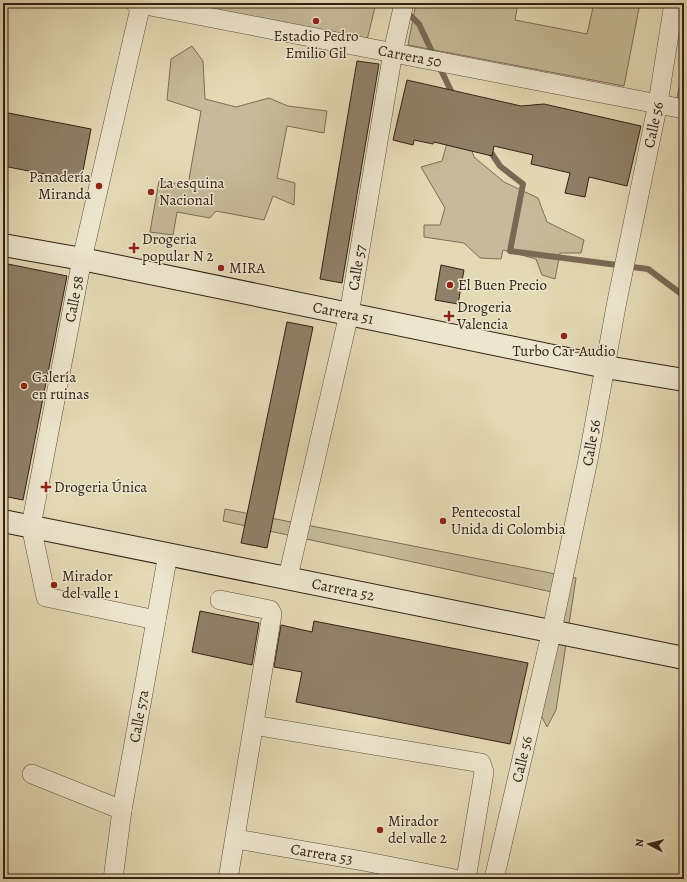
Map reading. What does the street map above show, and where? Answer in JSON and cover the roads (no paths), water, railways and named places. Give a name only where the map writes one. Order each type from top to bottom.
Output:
[{"type":"main road","name":"Carrera 51","points":[[3,245],[82,259],[606,367],[684,380]]},
{"type":"main road","name":"Carrera 52","points":[[3,521],[552,630],[684,658]]},
{"type":"street","name":"Calle 57","points":[[288,577],[349,314],[393,52],[404,3]]},
{"type":"street","name":"Calle 56","points":[[494,879],[552,630],[658,103],[674,3]]},
{"type":"street","name":"Carrera 50","points":[[138,4],[684,109]]},
{"type":"street","name":"Calle 58","points":[[138,4],[82,259],[31,526],[46,596],[156,620]]},
{"type":"street","name":"Calle 57a","points":[[113,879],[122,810],[168,554]]},
{"type":"street","points":[[220,600],[270,610],[272,614],[236,839],[228,879]]},
{"type":"street","points":[[254,725],[481,763],[484,772],[466,879]]},
{"type":"street","points":[[32,774],[122,810]]},
{"type":"street","name":"Carrera 53","points":[[236,839],[362,860],[455,879]]},
{"type":"waterway","points":[[405,10],[419,24],[435,58]]},
{"type":"waterway","points":[[439,66],[454,97]]},
{"type":"waterway","points":[[488,148],[500,166],[523,184],[510,251],[648,269],[684,296]]},
{"type":"place","name":"Estadio Pedro Emilio Gil","points":[[316,21]]},
{"type":"place","name":"Panadería Miranda","points":[[99,186]]},
{"type":"place","name":"La esquina Nacional","points":[[151,192]]},
{"type":"place","name":"Drogeria popular N 2","points":[[134,248]]},
{"type":"place","name":"MIRA","points":[[221,268]]},
{"type":"place","name":"El Buen Precio","points":[[450,285]]},
{"type":"place","name":"Drogeria Valencia","points":[[449,316]]},
{"type":"place","name":"Turbo Car-Audio","points":[[564,336]]},
{"type":"place","name":"Galería en ruinas","points":[[24,386]]},
{"type":"place","name":"Drogeria Única","points":[[46,487]]},
{"type":"place","name":"Pentecostal Unida di Colombia","points":[[443,521]]},
{"type":"place","name":"Mirador del valle 1","points":[[54,585]]},
{"type":"place","name":"Mirador del valle 2","points":[[380,830]]}]
